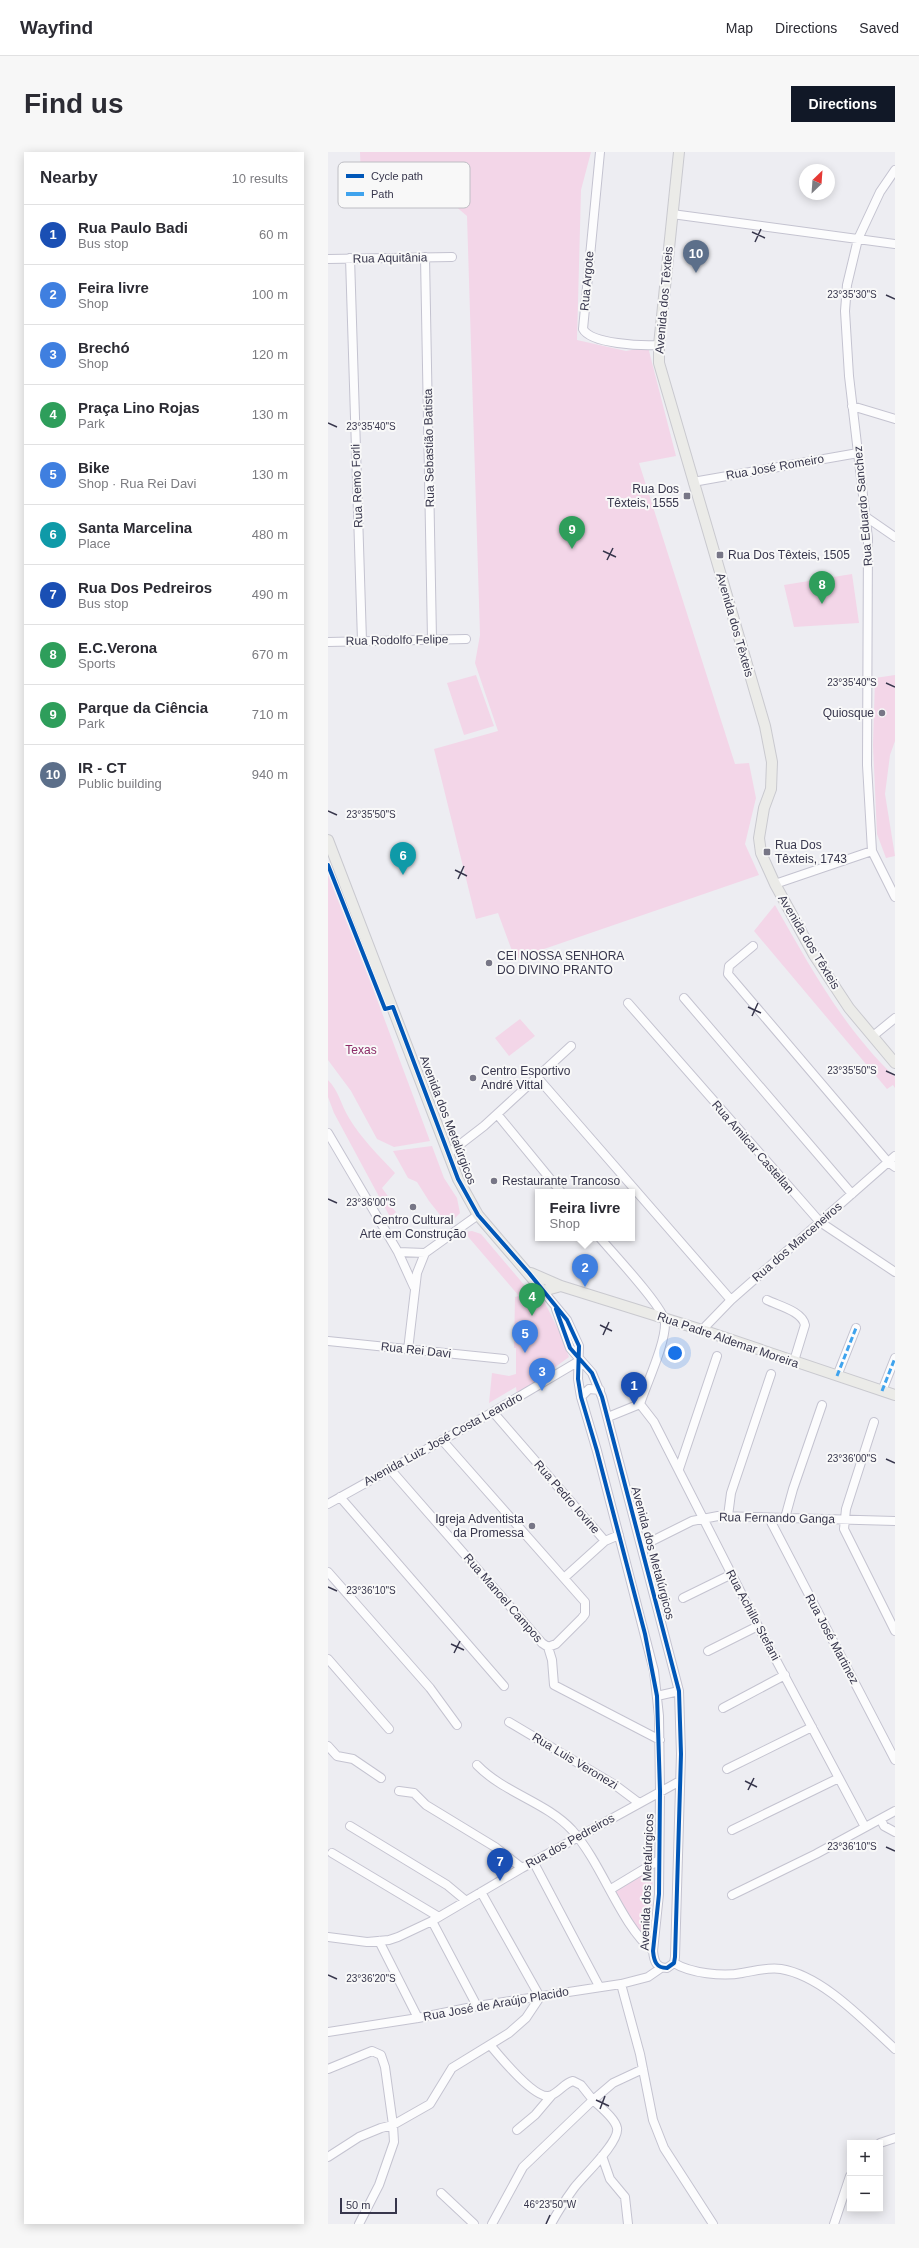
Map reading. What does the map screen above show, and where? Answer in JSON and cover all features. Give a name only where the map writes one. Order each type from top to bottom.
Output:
[{"type":"main road","name":"Avenida dos Têxteis","points":[[679,152],[659,345],[659,363],[692,482],[765,726],[772,762],[771,789],[764,808],[759,838],[761,854],[775,884],[814,955],[849,1008],[895,1063]]},
{"type":"main road","name":"Avenida dos Metalúrgicos","points":[[328,840],[458,1179],[478,1214],[543,1291]]},
{"type":"main road","name":"Rua Padre Aldemar Moreira","points":[[529,1273],[561,1286],[702,1330],[895,1395]]},
{"type":"main road","points":[[543,1291],[561,1286]]},
{"type":"street","name":"Rua Argote","points":[[600,152],[583,329],[590,337],[634,344],[659,345]]},
{"type":"street","name":"Rua Eduardo Sanchez","points":[[895,170],[877,198],[858,239],[847,285],[845,311],[852,406],[866,517],[869,571],[868,765],[872,851],[895,897]]},
{"type":"street","points":[[672,214],[895,244]]},
{"type":"street","name":"Rua Sebastião Batista","points":[[426,257],[432,639]]},
{"type":"street","name":"Rua Aquitânia","points":[[328,258],[452,257]]},
{"type":"street","name":"Rua Remo Forli","points":[[350,258],[362,641]]},
{"type":"street","points":[[852,406],[895,420]]},
{"type":"street","name":"Rua José Romeiro","points":[[692,482],[858,453]]},
{"type":"street","points":[[866,517],[895,537]]},
{"type":"street","name":"Rua Rodolfo Felipe","points":[[328,642],[466,639]]},
{"type":"street","points":[[775,884],[872,851]]},
{"type":"street","points":[[753,946],[729,966],[728,974],[892,1165]]},
{"type":"street","points":[[684,998],[852,1194]]},
{"type":"street","name":"Rua Amilcar Castellan","points":[[628,1003],[820,1222],[895,1272]]},
{"type":"street","points":[[873,1036],[895,1018]]},
{"type":"street","points":[[449,1153],[497,1114],[571,1046]]},
{"type":"street","points":[[537,1077],[634,1189]]},
{"type":"street","points":[[497,1114],[559,1189]]},
{"type":"street","points":[[328,1132],[398,1252],[414,1287]]},
{"type":"street","name":"Rua dos Marceneiros","points":[[702,1330],[731,1300],[852,1194],[892,1165],[895,1156]]},
{"type":"street","points":[[635,1190],[731,1300]]},
{"type":"street","points":[[408,1350],[416,1273],[425,1253],[478,1214]]},
{"type":"street","points":[[603,1241],[656,1304],[665,1318],[663,1338],[640,1404],[608,1417]]},
{"type":"street","points":[[398,1252],[425,1253]]},
{"type":"street","name":"Avenida dos Metalúrgicos","points":[[543,1291],[556,1309],[570,1348],[579,1361],[592,1373],[600,1390],[679,1691],[681,1721],[680,1781],[677,1845],[678,1888],[674,1963]]},
{"type":"street","points":[[767,1300],[800,1315],[804,1321],[805,1325],[794,1361]]},
{"type":"street","points":[[837,1376],[856,1328]]},
{"type":"street","name":"Rua Rei Davi","points":[[328,1341],[504,1359]]},
{"type":"street","points":[[679,1469],[717,1356]]},
{"type":"street","points":[[882,1391],[895,1358]]},
{"type":"street","name":"Avenida dos Metalúrgicos","points":[[579,1361],[578,1379],[581,1397],[645,1634],[657,1696],[660,1740],[659,1894],[653,1951],[654,1960],[661,1968]]},
{"type":"street","name":"Avenida Luiz José Costa Leandro","points":[[328,1504],[493,1412],[579,1361]]},
{"type":"street","points":[[728,1516],[731,1493],[771,1374]]},
{"type":"street","points":[[581,1397],[589,1389],[600,1390]]},
{"type":"street","name":"Rua Achille Stefani","points":[[640,1404],[650,1415],[679,1469],[758,1626],[865,1827]]},
{"type":"street","points":[[785,1518],[792,1489],[822,1405]]},
{"type":"street","name":"Rua Pedro Iovine","points":[[493,1412],[604,1541],[564,1578]]},
{"type":"street","points":[[874,1422],[843,1520],[848,1539],[895,1631]]},
{"type":"street","points":[[442,1440],[585,1602],[585,1614],[552,1646],[552,1683],[560,1689],[578,1696],[623,1723],[660,1740]]},
{"type":"street","name":"Rua Manoel Campos","points":[[390,1469],[542,1643],[552,1646]]},
{"type":"street","points":[[340,1497],[504,1686]]},
{"type":"street","name":"Rua Fernando Ganga","points":[[642,1546],[692,1521],[704,1518],[728,1516],[895,1521]]},
{"type":"street","name":"Rua José Martinez","points":[[769,1518],[895,1760]]},
{"type":"street","points":[[604,1541],[619,1535]]},
{"type":"street","points":[[328,1572],[430,1688],[457,1726]]},
{"type":"street","points":[[683,1598],[732,1574]]},
{"type":"street","points":[[708,1651],[758,1626]]},
{"type":"street","points":[[328,1659],[389,1729]]},
{"type":"street","points":[[723,1708],[785,1675]]},
{"type":"street","points":[[657,1696],[679,1691]]},
{"type":"street","name":"Rua Luis Veronezi","points":[[509,1722],[616,1785],[639,1803]]},
{"type":"street","points":[[728,1769],[812,1727]]},
{"type":"street","points":[[328,1746],[336,1756],[353,1759],[381,1778]]},
{"type":"street","points":[[477,1765],[487,1775],[558,1818],[579,1838],[591,1854],[640,1936],[653,1951]]},
{"type":"street","points":[[732,1830],[839,1778]]},
{"type":"street","name":"Rua dos Pedreiros","points":[[328,1938],[379,1942],[394,1939],[436,1919],[465,1900],[680,1781]]},
{"type":"street","points":[[399,1791],[414,1793],[426,1806],[495,1847],[522,1868]]},
{"type":"street","points":[[732,1895],[816,1854],[865,1827],[881,1820],[895,1810]]},
{"type":"street","points":[[881,1820],[884,1826],[895,1832]]},
{"type":"street","points":[[350,1826],[447,1885],[465,1900]]},
{"type":"street","points":[[332,1853],[436,1919],[477,2006]]},
{"type":"street","points":[[611,1889],[659,1860]]},
{"type":"street","points":[[534,1862],[599,1986]]},
{"type":"street","points":[[328,2157],[369,2132],[393,2126],[430,2104],[452,2068],[467,2058],[491,2046],[526,2018],[540,1996],[481,1892]]},
{"type":"street","points":[[379,1942],[418,2018]]},
{"type":"street","points":[[661,1968],[670,1967],[674,1963],[684,1969],[700,1972],[737,1974],[757,1970],[780,1969],[799,1975],[829,1992],[895,2048]]},
{"type":"street","name":"Rua José de Araújo Placido","points":[[328,2032],[418,2018],[477,2006],[599,1986],[621,1984],[648,1977],[661,1968]]},
{"type":"street","points":[[621,1984],[643,2069],[653,2120],[664,2148],[713,2224]]},
{"type":"street","points":[[491,2046],[533,2090],[543,2096],[552,2095]]},
{"type":"street","points":[[328,2069],[372,2051],[381,2055],[385,2067],[394,2142],[373,2199],[359,2224]]},
{"type":"street","points":[[492,2224],[523,2167],[593,2100],[614,2083],[643,2069]]},
{"type":"street","points":[[517,2130],[535,2115],[552,2095],[573,2081],[581,2085],[612,2120],[617,2128],[613,2140],[602,2156],[574,2188],[551,2224]]},
{"type":"street","points":[[883,2142],[895,2138]]},
{"type":"street","points":[[602,2156],[610,2179],[624,2197],[628,2224]]},
{"type":"street","points":[[834,2224],[847,2185]]},
{"type":"street","points":[[441,2193],[474,2224]]},
{"type":"green space","points":[[360,152],[591,152],[581,190],[577,340],[626,351],[648,347],[676,456],[639,463],[735,764],[749,763],[756,798],[745,844],[759,875],[515,959],[498,913],[476,919],[434,749],[498,731],[475,663],[480,635],[467,216],[458,208],[470,208],[470,162],[360,162]]},
{"type":"green space","points":[[852,574],[859,623],[794,627],[784,585]]},
{"type":"green space","points":[[476,675],[494,726],[464,735],[447,683]]},
{"type":"green space","points":[[895,675],[895,741],[890,755],[885,794],[895,856],[886,858],[877,834],[873,745],[875,678]]},
{"type":"green space","name":"Texas","points":[[328,875],[372,986],[430,1141],[394,1147],[377,1139],[351,1091],[328,1060]]},
{"type":"green space","points":[[775,905],[829,996],[860,1038],[895,1077],[895,1088],[893,1085],[887,1089],[754,931]]},
{"type":"green space","points":[[520,1019],[535,1036],[509,1056],[495,1038]]},
{"type":"green space","points":[[328,1080],[335,1089],[346,1113],[359,1133],[395,1173],[382,1188],[390,1199],[389,1204],[396,1212],[390,1217],[334,1113],[328,1097]]},
{"type":"green space","points":[[432,1146],[444,1178],[457,1198],[460,1213],[448,1225],[429,1201],[417,1182],[408,1178],[393,1151]]},
{"type":"green space","points":[[472,1231],[481,1234],[531,1293],[539,1291],[562,1337],[569,1357],[517,1395],[516,1387],[489,1403],[492,1373],[509,1376],[516,1374],[516,1348],[514,1348],[515,1297],[519,1296],[464,1232]]},
{"type":"green space","points":[[651,1869],[653,1872],[650,1939],[644,1940],[613,1890]]},
{"type":"marked path","points":[[837,1376],[856,1328]]},
{"type":"marked path","points":[[882,1391],[895,1358]]},
{"type":"cycle path","points":[[328,865],[385,1009],[393,1007],[458,1179],[478,1215],[529,1273],[567,1320],[579,1346],[578,1379],[581,1397],[597,1451],[645,1634],[657,1696],[660,1791],[659,1894],[653,1951],[656,1963],[660,1967],[667,1968],[674,1963],[675,1957],[681,1754],[679,1691],[602,1397],[592,1373],[570,1348],[556,1309]]},
{"type":"place","name":"IR - CT","points":[[696,273]]},
{"type":"place","name":"Rua Dos Têxteis, 1555","points":[[687,496]]},
{"type":"place","name":"Parque da Ciência","points":[[572,549]]},
{"type":"place","name":"Rua Dos Têxteis, 1505","points":[[720,555]]},
{"type":"place","name":"E.C.Verona","points":[[822,604]]},
{"type":"place","name":"Quiosque","points":[[882,713]]},
{"type":"place","name":"Rua Dos Têxteis, 1743","points":[[767,852]]},
{"type":"place","name":"Santa Marcelina","points":[[403,875]]},
{"type":"place","name":"CEI NOSSA SENHORA DO DIVINO PRANTO","points":[[489,963]]},
{"type":"place","name":"Centro Esportivo André Vittal","points":[[473,1078]]},
{"type":"place","name":"Restaurante Trancoso","points":[[494,1181]]},
{"type":"place","name":"Centro Cultural Arte em Construção","points":[[413,1207]]},
{"type":"place","name":"Feira livre","points":[[585,1287]]},
{"type":"place","name":"Praça Lino Rojas","points":[[532,1316]]},
{"type":"place","name":"Bike","points":[[525,1353]]},
{"type":"place","name":"Brechó","points":[[542,1391]]},
{"type":"place","name":"Rua Paulo Badi","points":[[634,1405]]},
{"type":"place","name":"Igreja Adventista da Promessa","points":[[532,1526]]},
{"type":"place","name":"Rua Dos Pedreiros","points":[[500,1881]]}]
